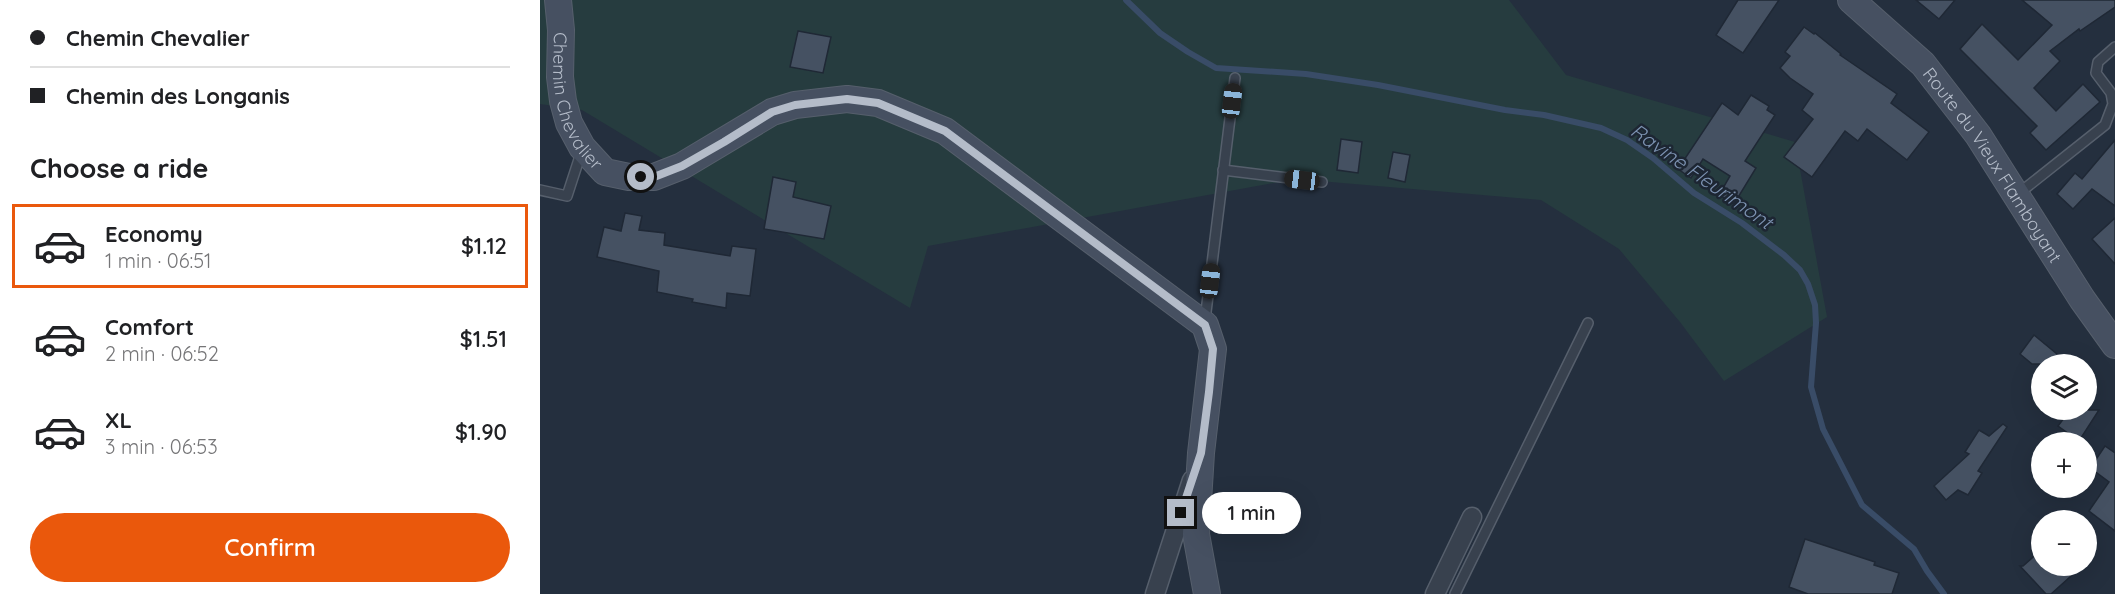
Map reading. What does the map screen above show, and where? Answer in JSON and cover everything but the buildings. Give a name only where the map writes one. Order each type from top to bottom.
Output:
[{"type":"street","name":"Chemin Chevalier","points":[[558,0],[561,30],[560,77],[569,123],[582,147],[605,172],[629,177],[654,177],[682,166],[772,112],[783,108],[847,99],[878,103],[945,131],[1205,325]]},
{"type":"street","name":"Route du Vieux Flamboyant","points":[[1851,0],[1923,64],[1978,135],[2082,299],[2115,345]]},
{"type":"street","points":[[1205,325],[1213,349],[1201,453],[1196,534],[1207,594]]},
{"type":"street","points":[[1155,594],[1201,453]]},
{"type":"street","points":[[1435,594],[1472,517]]},
{"type":"lane","points":[[2017,195],[2105,125],[2113,104],[2111,93],[2096,73],[2098,62],[2115,48]]},
{"type":"lane","points":[[1205,325],[1235,78]]},
{"type":"lane","points":[[540,190],[567,196],[582,147]]},
{"type":"lane","points":[[1223,170],[1322,182]]},
{"type":"lane","points":[[1455,594],[1588,323]]},
{"type":"green space","points":[[540,0],[1509,0],[1566,75],[1795,142],[1827,317],[1724,381],[1680,322],[1619,249],[1541,200],[1296,179],[928,246],[910,308],[582,110],[540,104]]},
{"type":"waterway","name":"Ravine Fleurimont","points":[[1126,0],[1160,33],[1216,68],[1306,74],[1544,115],[1601,128],[1627,140],[1653,158],[1694,193],[1742,223],[1800,270],[1808,284],[1815,305],[1816,323],[1811,387],[1823,429],[1862,505],[1914,549],[1944,594]]},
{"type":"route","points":[[641,177],[654,177],[682,166],[772,112],[795,105],[847,99],[878,103],[945,131],[1205,325],[1213,349],[1209,392],[1201,453],[1181,513]]}]
